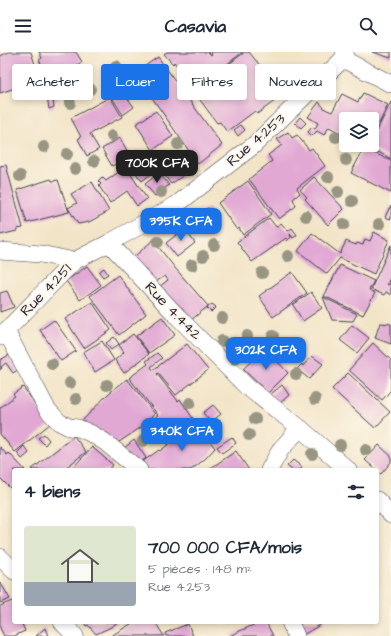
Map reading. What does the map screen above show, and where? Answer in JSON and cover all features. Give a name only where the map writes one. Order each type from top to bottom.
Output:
[{"type":"street","points":[[344,56],[391,84]]},
{"type":"street","name":"Rue 4.253","points":[[74,260],[109,243],[176,205],[254,145],[344,56]]},
{"type":"street","name":"Rue 4.442","points":[[109,243],[178,317],[246,386],[300,428],[346,468]]},
{"type":"street","points":[[0,251],[41,254],[74,260]]},
{"type":"street","name":"Rue 4.251","points":[[3,334],[74,260]]},
{"type":"street","points":[[3,334],[47,410],[59,422],[69,427],[78,428],[90,433],[105,442],[137,468]]},
{"type":"street","points":[[270,468],[281,449],[300,428]]},
{"type":"street","points":[[379,502],[391,514]]},
{"type":"street","points":[[0,557],[12,570]]},
{"type":"street","points":[[64,624],[75,636]]},
{"type":"street","points":[[291,624],[296,636]]},
{"type":"building","points":[[9,52],[31,52],[35,64],[12,64],[12,89],[0,93],[0,56]]},
{"type":"building","points":[[39,52],[76,52],[82,62],[79,64],[41,64],[39,60],[42,58]]},
{"type":"building","points":[[167,52],[208,52],[211,55],[212,54],[210,52],[243,52],[227,64],[177,64],[177,66],[174,62],[173,64],[164,54]]},
{"type":"building","points":[[245,52],[249,52],[259,64],[255,64],[255,100],[276,100],[257,114],[255,111],[227,132],[220,122],[217,123],[200,100],[247,100],[247,64],[229,64]]},
{"type":"building","points":[[372,52],[391,52],[391,58]]},
{"type":"building","points":[[158,57],[163,64],[148,64]]},
{"type":"building","points":[[169,72],[177,83],[177,100],[189,100],[222,145],[198,164],[154,100],[169,100]]},
{"type":"building","points":[[363,93],[388,105],[379,124],[379,112],[339,112],[339,132],[329,127],[324,135],[317,131],[312,136],[308,132],[312,127],[315,129],[318,123],[308,117],[319,102],[325,109],[332,112],[342,94],[358,102]]},
{"type":"building","points":[[48,100],[56,100],[53,101],[54,107],[49,109]]},
{"type":"building","points":[[104,100],[112,100],[122,117],[90,134],[99,149],[87,156],[78,139],[81,137],[71,118]]},
{"type":"building","points":[[114,100],[129,100],[134,107],[123,115]]},
{"type":"building","points":[[391,102],[391,159],[378,152],[379,126]]},
{"type":"building","points":[[156,111],[173,136],[153,150],[136,124]]},
{"type":"building","points":[[300,117],[306,123],[301,128],[295,123]]},
{"type":"building","points":[[241,125],[245,130],[238,136],[234,130]]},
{"type":"building","points":[[288,132],[292,138],[297,135],[309,150],[312,148],[325,166],[297,188],[300,193],[293,199],[296,206],[279,219],[249,179],[272,161],[268,155],[282,145],[277,139]]},
{"type":"building","points":[[120,138],[130,156],[112,166],[102,149]]},
{"type":"building","points":[[138,151],[155,171],[142,181],[126,161]]},
{"type":"building","points":[[362,152],[372,152],[391,161],[391,193],[351,173]]},
{"type":"building","points":[[170,158],[173,164],[179,160],[187,173],[171,184],[158,167]]},
{"type":"building","points":[[6,165],[23,228],[0,235],[0,166]]},
{"type":"building","points":[[126,167],[147,199],[137,206],[127,191],[110,203],[99,186],[101,184],[98,181],[102,177],[106,181]]},
{"type":"building","points":[[159,173],[169,185],[155,196],[145,184]]},
{"type":"building","points":[[314,177],[344,209],[328,225],[305,199],[307,197],[300,190]]},
{"type":"building","points":[[51,179],[52,181],[58,180],[69,212],[27,223],[17,190]]},
{"type":"building","points":[[248,181],[271,214],[243,235],[239,228],[237,230],[218,203]]},
{"type":"building","points":[[92,182],[109,211],[89,222],[78,224],[68,208],[77,203],[71,194]]},
{"type":"building","points":[[391,205],[391,219],[385,217]]},
{"type":"building","points":[[208,208],[216,218],[215,221],[210,225],[205,220],[198,225],[194,219]]},
{"type":"building","points":[[190,218],[196,228],[190,231],[185,221]]},
{"type":"building","points":[[269,218],[276,227],[281,223],[288,231],[292,228],[297,235],[293,238],[290,234],[291,237],[287,241],[286,238],[252,262],[237,242]]},
{"type":"building","points":[[181,224],[195,243],[177,257],[166,243],[180,232],[176,227]]},
{"type":"building","points":[[374,232],[389,240],[374,274],[340,258],[327,274],[298,251],[312,233],[340,254],[346,241],[356,245],[357,243],[363,245],[365,239],[370,241]]},
{"type":"building","points":[[153,240],[208,306],[190,321],[159,287],[168,280],[165,276],[154,283],[134,257]]},
{"type":"building","points":[[391,245],[391,276],[387,284],[389,285],[391,280],[391,295],[386,292],[384,295],[371,289]]},
{"type":"building","points":[[340,265],[374,281],[369,290],[375,293],[363,315],[324,296]]},
{"type":"building","points":[[87,266],[101,285],[80,300],[66,281]]},
{"type":"building","points":[[104,268],[108,274],[103,277],[99,272]]},
{"type":"building","points":[[292,272],[307,293],[273,317],[259,296]]},
{"type":"building","points":[[118,275],[146,314],[119,335],[90,296]]},
{"type":"building","points":[[7,291],[14,307],[0,312],[0,293]]},
{"type":"building","points":[[311,292],[322,308],[303,321],[293,305]]},
{"type":"building","points":[[323,297],[357,314],[353,321],[332,320]]},
{"type":"building","points":[[92,302],[111,330],[84,348],[65,319]]},
{"type":"building","points":[[212,304],[216,307],[211,312],[207,308]]},
{"type":"building","points":[[162,317],[175,335],[149,353],[136,336]]},
{"type":"building","points":[[54,320],[76,351],[61,361],[40,330]]},
{"type":"building","points":[[380,323],[391,324],[391,344],[375,338]]},
{"type":"building","points":[[352,325],[369,338],[357,353],[340,340]]},
{"type":"building","points":[[133,334],[149,354],[124,373],[115,360],[124,352],[119,345]]},
{"type":"building","points":[[114,337],[119,344],[111,350],[106,343]]},
{"type":"building","points":[[102,341],[114,360],[95,372],[83,352]]},
{"type":"building","points":[[373,343],[391,360],[391,390],[382,400],[349,370]]},
{"type":"building","points":[[187,344],[208,370],[176,395],[158,373],[157,374],[178,401],[180,399],[194,420],[163,443],[148,422],[158,415],[129,378],[148,364],[146,361],[157,353],[162,358],[151,367],[153,370]]},
{"type":"building","points":[[265,348],[288,373],[268,393],[243,369]]},
{"type":"building","points":[[9,355],[19,369],[13,373],[6,363],[0,370],[0,360]]},
{"type":"building","points":[[312,356],[323,364],[309,379],[297,369],[302,364],[303,366]]},
{"type":"building","points":[[348,373],[390,412],[375,428],[332,389]]},
{"type":"building","points":[[127,379],[155,414],[142,424],[143,426],[116,444],[80,423],[108,394]]},
{"type":"building","points":[[282,385],[289,395],[279,404],[270,395]]},
{"type":"building","points":[[23,387],[50,424],[15,452],[0,434],[0,408],[15,396],[13,394]]},
{"type":"building","points":[[213,405],[221,414],[211,422],[203,413]]},
{"type":"building","points":[[196,423],[215,448],[194,468],[146,468],[142,462],[159,450],[160,451]]},
{"type":"building","points":[[44,434],[49,440],[45,445],[38,438]]},
{"type":"building","points":[[74,436],[86,452],[66,468],[34,468]]},
{"type":"building","points":[[232,437],[236,443],[222,453],[217,447]]},
{"type":"building","points":[[134,440],[146,458],[137,465],[123,449]]},
{"type":"building","points":[[379,445],[391,456],[391,462],[381,474],[379,472],[379,468],[374,468],[365,460]]},
{"type":"building","points":[[24,446],[29,453],[22,459],[17,453]]},
{"type":"building","points":[[0,447],[7,455],[9,453],[23,468],[12,468],[12,486],[10,488],[0,478]]},
{"type":"building","points":[[92,447],[113,465],[111,468],[73,468]]},
{"type":"building","points":[[236,451],[248,468],[211,468]]},
{"type":"building","points":[[293,460],[302,467],[290,468],[287,466]]},
{"type":"building","points":[[0,582],[10,599],[0,603]]},
{"type":"building","points":[[12,601],[12,624],[22,624],[25,631],[14,636],[4,636],[0,628],[0,606]]},
{"type":"building","points":[[85,624],[115,624],[96,634],[88,625],[86,626]]},
{"type":"building","points":[[131,624],[156,624],[164,636],[111,636]]},
{"type":"building","points":[[188,624],[193,636],[166,636],[165,633]]},
{"type":"building","points":[[256,624],[267,624],[273,636],[229,636]]},
{"type":"building","points":[[300,624],[322,624],[303,635],[298,626]]},
{"type":"building","points":[[45,628],[48,636],[36,636]]}]
